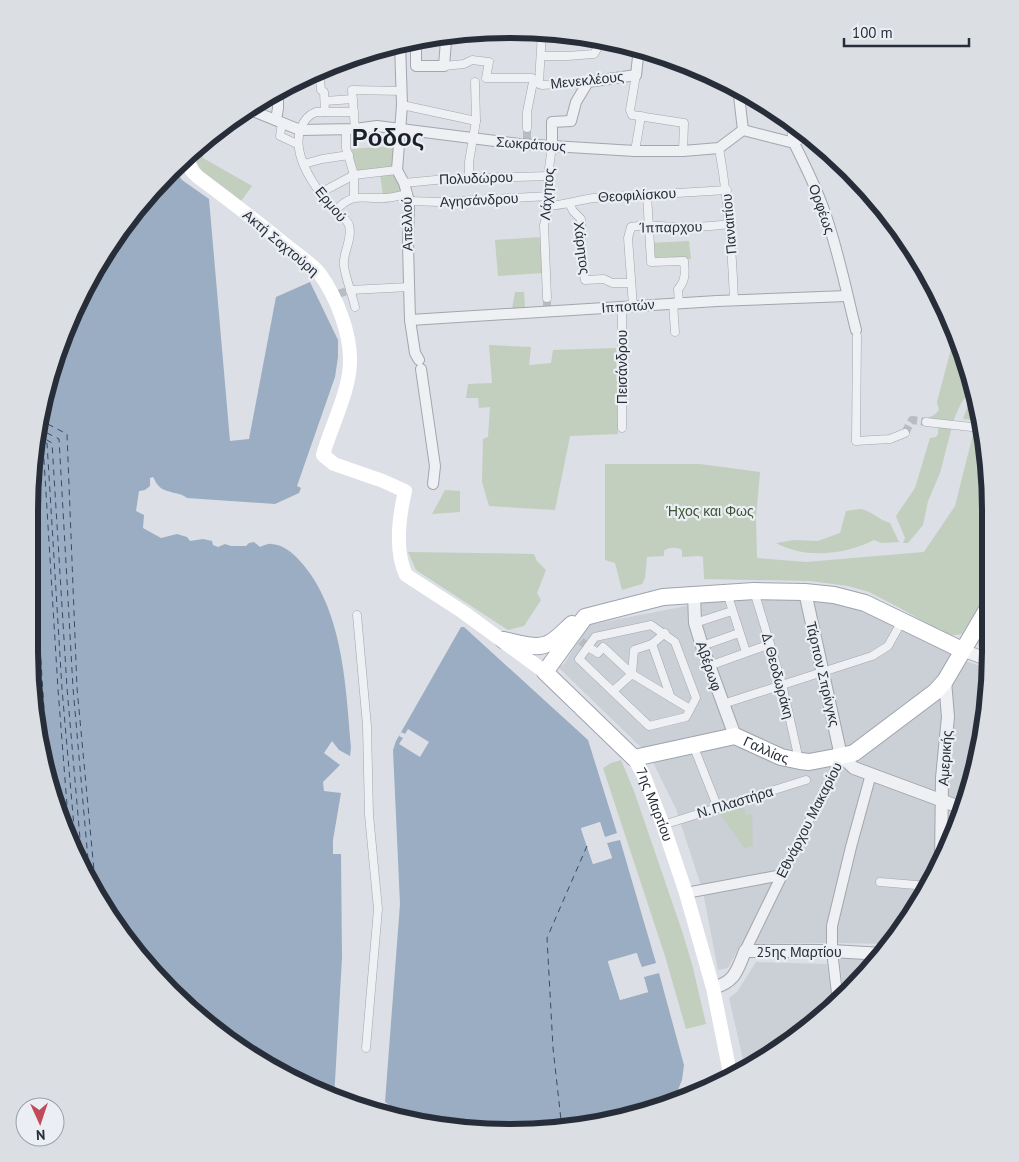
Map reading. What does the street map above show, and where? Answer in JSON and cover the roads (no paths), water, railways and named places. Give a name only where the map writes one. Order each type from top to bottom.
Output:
[{"type":"main road","name":"Ακτή Σαχτούρη","points":[[189,164],[192,171],[198,177],[270,231],[319,273],[332,297],[345,329],[350,364],[347,382],[323,454],[328,461]]},
{"type":"main road","name":"7ης Μαρτίου","points":[[328,461],[405,491],[399,518],[401,565],[406,575],[503,640],[545,672],[634,758],[643,774],[664,825],[686,893],[713,988],[729,1070]]},
{"type":"main road","points":[[503,640],[543,646],[548,644],[575,621],[663,598],[694,594],[754,591],[805,592],[834,595],[865,603],[962,650]]},
{"type":"main road","points":[[545,672],[585,617]]},
{"type":"main road","name":"Εθνάρχου Μακαρίου","points":[[841,756],[854,753],[935,692],[947,678],[982,617]]},
{"type":"main road","points":[[940,639],[948,652],[950,660],[947,678]]},
{"type":"main road","name":"Γαλλίας","points":[[634,758],[735,736],[781,757],[800,761],[809,762],[841,756]]},
{"type":"street","points":[[527,128],[527,112],[536,82],[541,56],[542,39]]},
{"type":"street","points":[[416,47],[416,66],[444,66],[446,42]]},
{"type":"street","points":[[541,56],[594,54],[598,46]]},
{"type":"street","points":[[320,193],[354,175],[397,170],[402,105],[400,51]]},
{"type":"street","points":[[638,56],[630,110],[632,115],[684,123],[682,152]]},
{"type":"street","name":"Μενεκλέους","points":[[444,66],[464,64],[472,60],[489,62],[486,78],[532,78],[542,85],[588,82],[636,75]]},
{"type":"street","points":[[320,77],[321,90],[324,92],[325,112]]},
{"type":"street","points":[[469,178],[469,162],[476,121],[475,82]]},
{"type":"street","name":"Λάχητος","points":[[547,298],[544,225],[549,206],[548,176],[552,146],[552,122],[571,121],[576,102],[588,82]]},
{"type":"street","points":[[335,211],[343,202],[354,197],[354,175],[346,148],[354,112],[352,90],[402,91]]},
{"type":"street","points":[[739,97],[743,130]]},
{"type":"street","points":[[278,99],[279,122],[277,133],[298,146],[300,130],[305,119],[310,114],[316,112],[354,112]]},
{"type":"street","points":[[325,101],[353,99]]},
{"type":"street","points":[[402,105],[476,121]]},
{"type":"street","points":[[255,112],[300,130]]},
{"type":"street","points":[[635,152],[641,116]]},
{"type":"street","name":"Σωκράτους","points":[[300,130],[350,129],[377,126],[472,139],[635,152],[682,152],[719,148]]},
{"type":"street","points":[[743,130],[794,143],[802,139]]},
{"type":"street","points":[[719,148],[743,130]]},
{"type":"street","points":[[792,131],[794,143]]},
{"type":"street","name":"Ορφέως","points":[[794,143],[825,211],[841,265],[856,333]]},
{"type":"street","name":"Ερμού","points":[[298,146],[304,164],[320,193],[335,211],[345,219],[349,226],[348,247],[344,258],[344,266],[350,290]]},
{"type":"street","name":"Παναιτίου","points":[[719,148],[730,224],[734,300]]},
{"type":"street","points":[[304,164],[322,158],[349,155]]},
{"type":"street","name":"Απελλού","points":[[397,170],[404,183],[408,197],[410,320],[415,353],[420,365],[435,466],[433,484]]},
{"type":"street","name":"Πολυδώρου","points":[[404,183],[469,178],[548,176]]},
{"type":"street","points":[[806,177],[815,186]]},
{"type":"street","name":"Θεοφιλίσκου","points":[[549,206],[594,198],[726,190]]},
{"type":"street","points":[[647,195],[651,262],[684,262],[685,276],[682,285],[678,289],[675,332]]},
{"type":"street","name":"Αγησάνδρου","points":[[354,197],[408,197],[439,202],[549,196]]},
{"type":"street","name":"Χάρητος","points":[[569,203],[573,211],[581,219],[582,266],[585,280],[604,279],[612,283],[631,282]]},
{"type":"street","name":"Ίππαρχου","points":[[628,306],[631,282],[628,238],[632,227],[649,224],[684,227],[730,224]]},
{"type":"street","points":[[355,307],[350,290],[409,287]]},
{"type":"street","name":"Ιπποτών","points":[[410,320],[548,309],[847,296]]},
{"type":"street","name":"Πεισάνδρου","points":[[622,428],[628,306]]},
{"type":"street","points":[[856,333],[856,441],[890,439],[905,433]]},
{"type":"street","points":[[926,422],[974,428]]},
{"type":"street","name":"Δ. Θεοδωράκη","points":[[754,591],[782,684],[800,761]]},
{"type":"street","name":"Τάρπον Σπρίνγκς","points":[[805,592],[841,756]]},
{"type":"street","points":[[727,593],[746,652]]},
{"type":"street","name":"Αβέρωφ","points":[[694,594],[695,624],[735,736]]},
{"type":"street","points":[[695,624],[732,611]]},
{"type":"street","points":[[357,615],[367,726],[369,815],[378,909],[366,1048]]},
{"type":"street","points":[[723,704],[872,656],[888,646],[902,621]]},
{"type":"street","points":[[651,625],[664,634],[675,642],[696,698],[689,708],[686,718],[649,726],[614,690],[579,659],[595,638],[651,625]]},
{"type":"street","points":[[702,646],[739,633]]},
{"type":"street","points":[[614,690],[632,674],[634,650],[652,644],[664,634]]},
{"type":"street","points":[[652,644],[671,698]]},
{"type":"street","points":[[709,666],[770,644]]},
{"type":"street","points":[[589,648],[598,653],[603,647],[632,674],[689,708]]},
{"type":"street","points":[[962,650],[982,657]]},
{"type":"street","name":"Αμερικής","points":[[941,844],[941,800],[948,717],[947,678]]},
{"type":"street","points":[[692,745],[718,808]]},
{"type":"street","points":[[841,756],[854,768],[955,806]]},
{"type":"street","name":"Εθνάρχου Μακαρίου","points":[[713,988],[724,985],[736,974],[745,951],[841,756]]},
{"type":"street","points":[[837,992],[832,951],[832,926],[871,774]]},
{"type":"street","name":"Ν. Πλαστήρα","points":[[664,825],[806,780]]},
{"type":"street","points":[[686,893],[782,875]]},
{"type":"street","points":[[880,882],[920,885]]},
{"type":"street","name":"25ης Μαρτίου","points":[[745,951],[832,951],[873,953]]},
{"type":"water","points":[[178,174],[182,180],[209,199],[230,441],[249,439],[276,297],[310,282],[338,340],[335,377],[297,486],[301,488],[299,493],[275,504],[187,498],[160,487],[153,477],[150,478],[150,486],[145,490],[139,491],[136,511],[144,515],[143,528],[161,538],[177,534],[187,537],[190,541],[203,539],[212,541],[213,545],[218,547],[225,544],[246,546],[254,542],[260,547],[267,544],[275,544],[283,547],[297,558],[314,580],[325,601],[340,649],[351,747],[350,756],[339,750],[332,741],[324,753],[340,765],[323,782],[324,791],[341,793],[333,840],[333,854],[341,854],[342,958],[334,1091],[273,1061],[222,1027],[176,986],[135,940],[101,888],[73,833],[54,775],[47,745],[39,683],[38,510],[42,448],[47,417],[54,387],[73,329],[101,273],[135,222]]},
{"type":"water","points":[[461,627],[464,627],[588,740],[617,833],[605,837],[600,822],[581,829],[593,864],[612,858],[607,843],[620,840],[656,963],[642,967],[636,953],[608,962],[620,1000],[648,992],[644,977],[659,973],[684,1065],[682,1080],[676,1094],[632,1108],[602,1115],[571,1120],[510,1124],[448,1120],[417,1115],[397,1110],[385,1102],[400,904],[393,750],[396,741]]},
{"type":"tunnel","points":[[527,128],[527,139]]},
{"type":"tunnel","points":[[338,294],[350,290]]},
{"type":"tunnel","points":[[547,298],[547,306]]},
{"type":"tunnel","points":[[905,433],[912,420],[926,422]]},
{"type":"tunnel","points":[[581,641],[588,647]]},
{"type":"district","name":"Ρόδος","points":[[388,138]]},
{"type":"park label","name":"Ήχος και Φως","points":[[710,511]]}]
